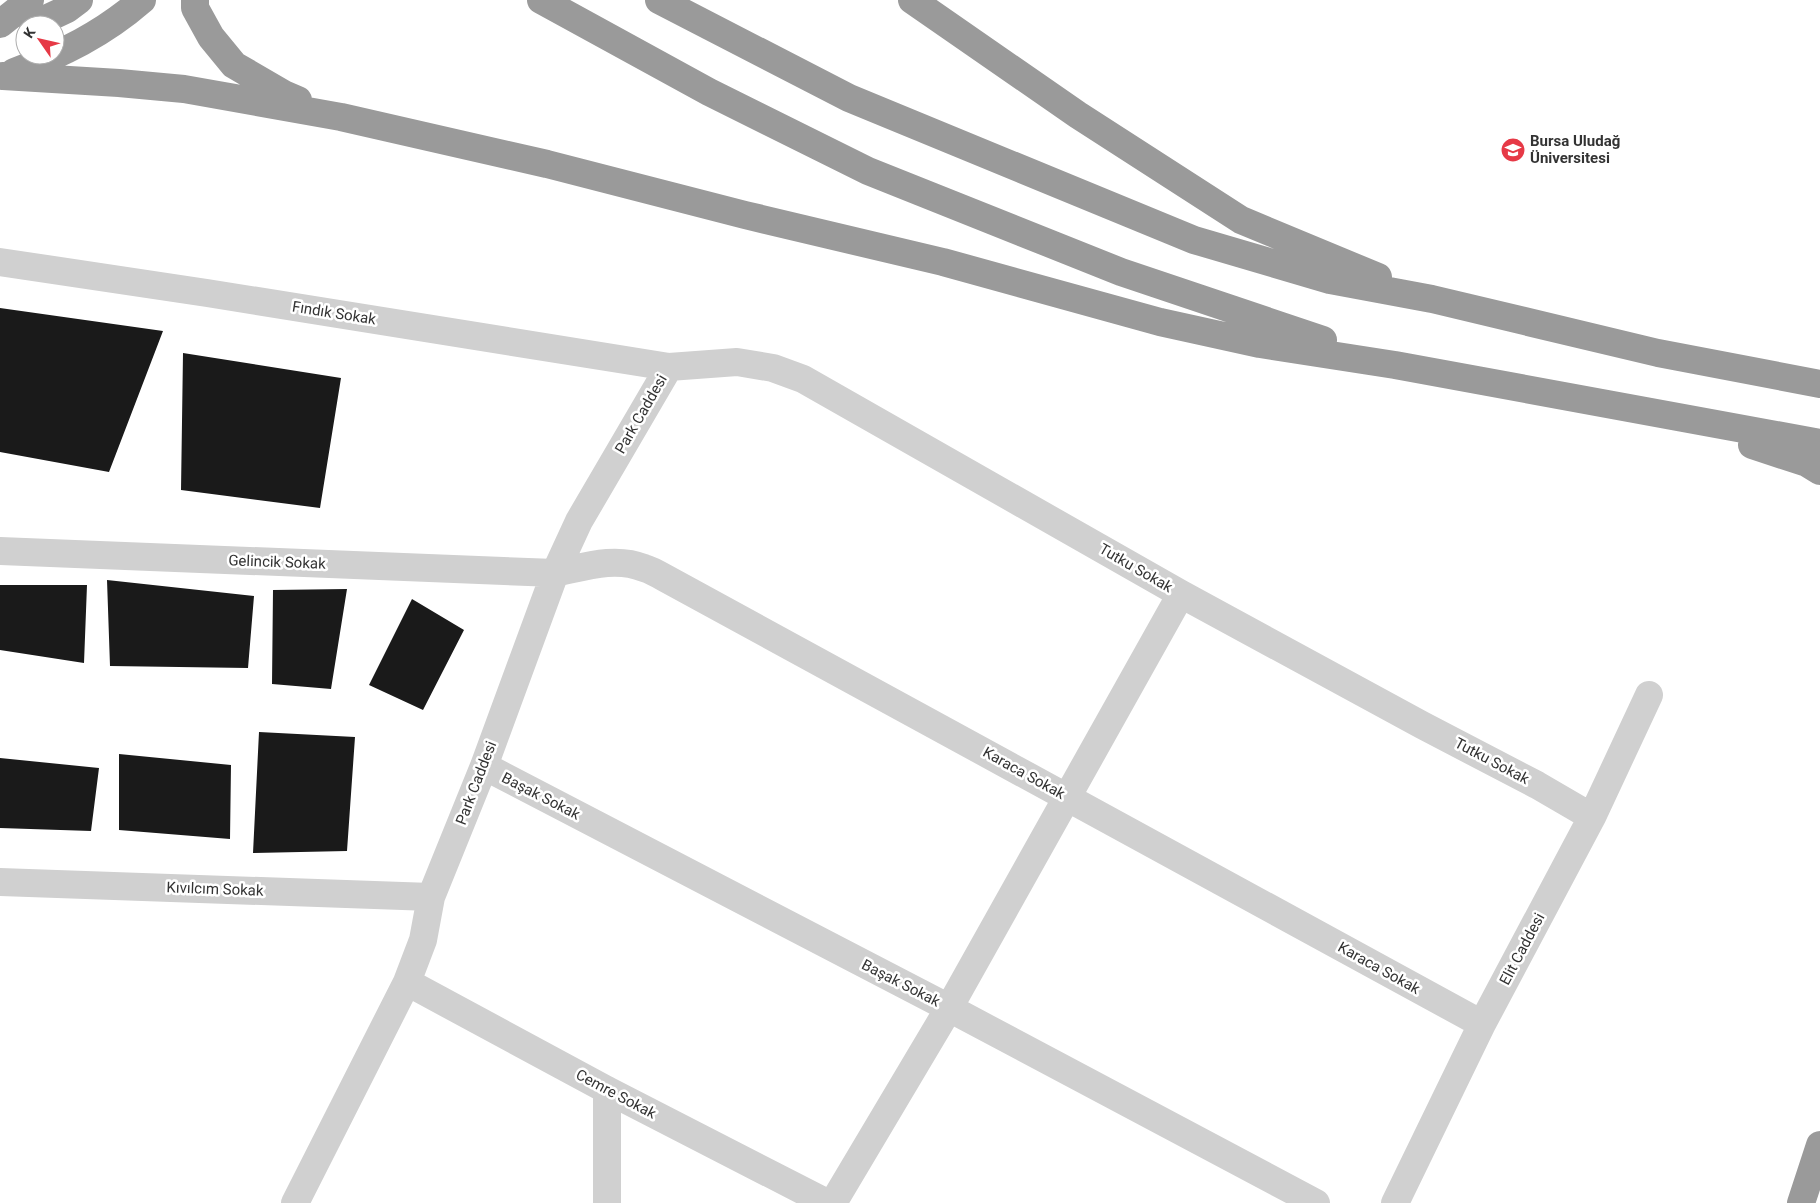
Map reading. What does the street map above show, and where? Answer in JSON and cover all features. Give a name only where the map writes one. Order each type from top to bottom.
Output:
[{"type":"highway","points":[[0,24],[30,0]]},
{"type":"highway","points":[[53,15],[80,0]]},
{"type":"highway","points":[[142,0],[120,19],[87,40],[52,58],[3,76],[184,89],[341,117],[547,164],[745,215],[943,262],[1160,322],[1260,344],[1395,365],[1820,443]]},
{"type":"highway","points":[[195,0],[195,8],[211,37],[234,65],[284,94],[341,117]]},
{"type":"highway","points":[[540,0],[709,92],[868,171],[1121,272],[1395,365]]},
{"type":"highway","points":[[659,0],[849,98],[1194,240],[1330,280],[1432,299],[1658,353],[1820,384]]},
{"type":"highway","points":[[912,0],[1078,115],[1241,220],[1432,299]]},
{"type":"highway","points":[[0,37],[15,32]]},
{"type":"highway","points":[[1658,353],[1820,367]]},
{"type":"highway","points":[[1644,412],[1807,463],[1820,471]]},
{"type":"highway","points":[[1801,1203],[1820,1145]]},
{"type":"street","name":"Fındık Sokak","points":[[0,262],[217,294],[668,367]]},
{"type":"street","name":"Tutku Sokak","points":[[668,367],[737,362],[773,368],[803,378],[1181,594],[1537,785],[1592,817]]},
{"type":"street","name":"Park Caddesi","points":[[295,1203],[407,982],[423,940],[431,897],[484,766],[555,572],[579,521],[668,367]]},
{"type":"street","name":"Gelincik Sokak","points":[[0,551],[555,572]]},
{"type":"street","name":"Karaca Sokak","points":[[555,572],[601,563],[622,563],[643,567],[1482,1024]]},
{"type":"street","points":[[834,1203],[949,1008],[1181,594]]},
{"type":"street","name":"Elit Caddesi","points":[[1395,1203],[1482,1024],[1592,817],[1649,695]]},
{"type":"street","name":"Başak Sokak","points":[[484,766],[949,1008],[1316,1203]]},
{"type":"street","name":"Kıvılcım Sokak","points":[[0,882],[431,897]]},
{"type":"street","name":"Cemre Sokak","points":[[407,982],[607,1090],[827,1203]]},
{"type":"street","points":[[607,1090],[607,1203]]},
{"type":"building","points":[[0,308],[163,331],[109,472],[0,452]]},
{"type":"building","points":[[183,353],[341,378],[320,508],[181,490]]},
{"type":"building","points":[[107,580],[254,596],[248,668],[110,666]]},
{"type":"building","points":[[0,585],[87,585],[84,663],[0,650]]},
{"type":"building","points":[[347,589],[331,689],[272,684],[273,590]]},
{"type":"building","points":[[412,599],[464,630],[423,710],[369,685]]},
{"type":"building","points":[[259,732],[355,737],[347,851],[253,853]]},
{"type":"building","points":[[119,754],[231,765],[230,839],[119,830]]},
{"type":"building","points":[[0,758],[99,768],[91,831],[0,828]]},
{"type":"place","name":"Bursa Uludağ Üniversitesi","points":[[1513,150]]}]
